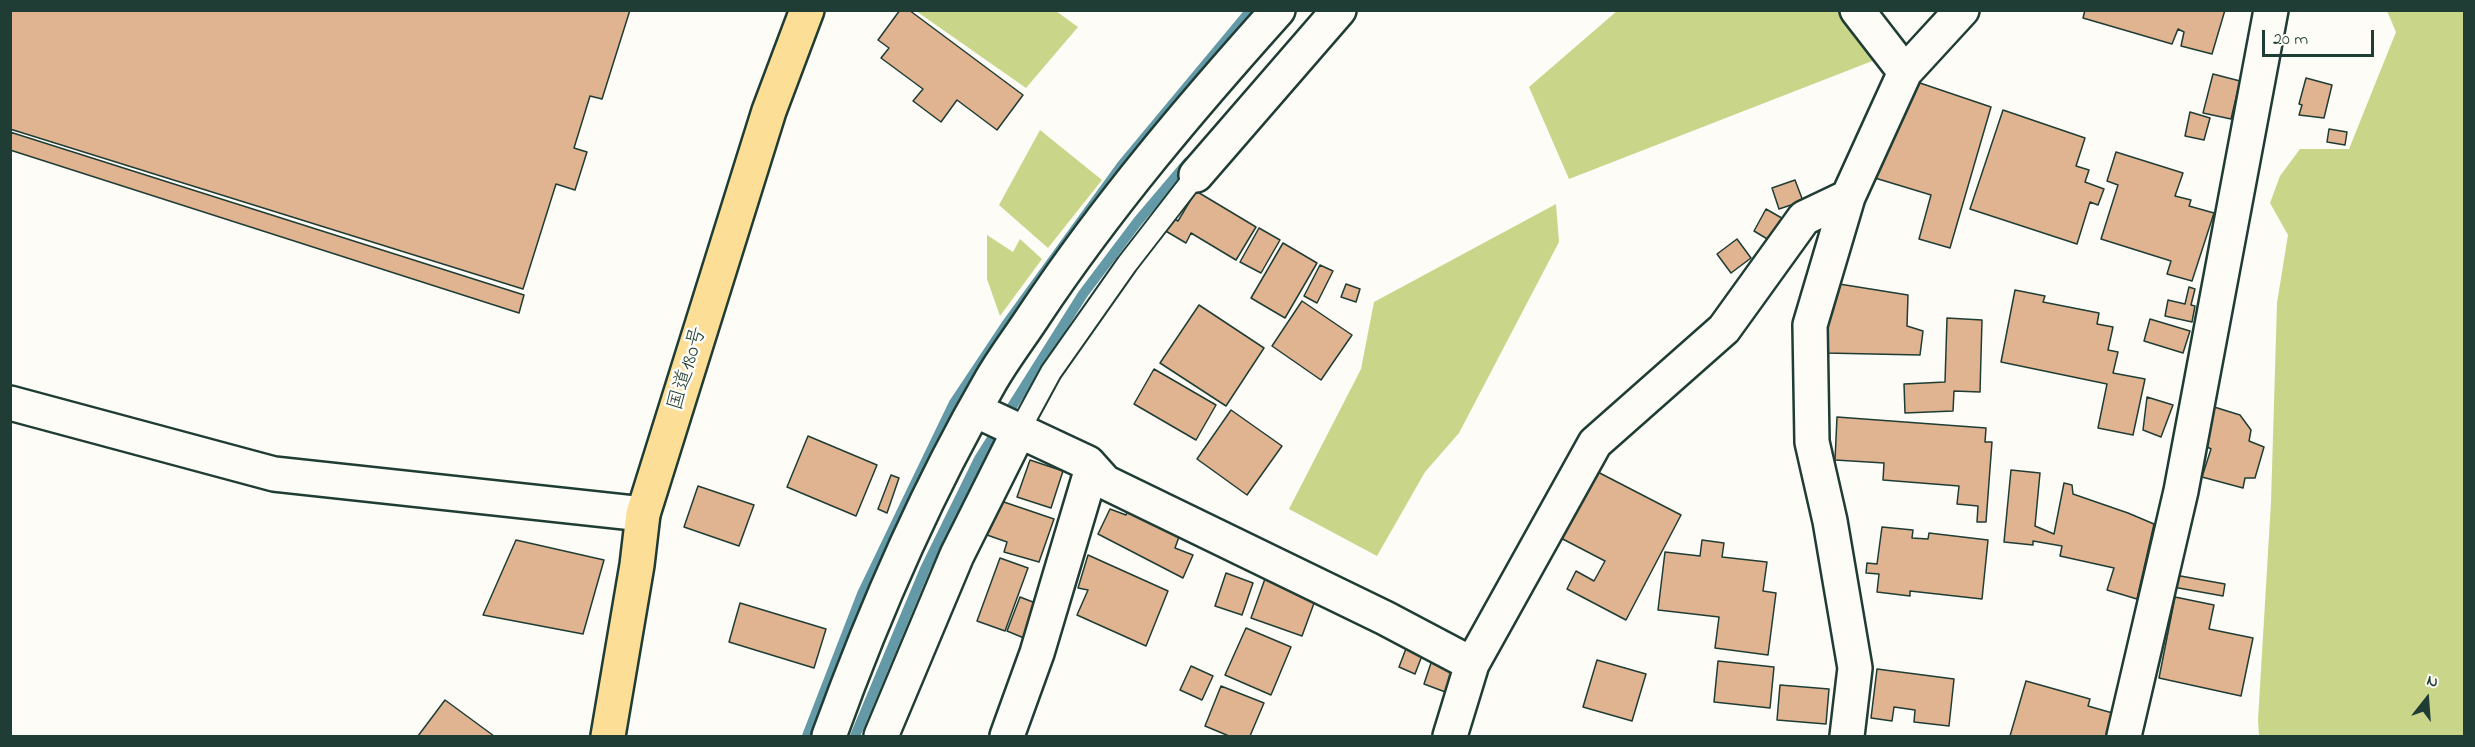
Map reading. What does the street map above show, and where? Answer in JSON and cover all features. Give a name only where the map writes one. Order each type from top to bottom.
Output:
[{"type":"highway","name":"国道180号","points":[[608,736],[638,565],[643,514],[769,111],[807,10]]},
{"type":"street","points":[[881,736],[957,555],[999,421],[990,381],[1059,278],[1113,204],[1229,64],[1278,10]]},
{"type":"street","points":[[1196,176],[1339,10]]},
{"type":"street","points":[[1857,10],[1905,72]]},
{"type":"street","points":[[1847,736],[1855,668],[1830,521],[1812,442],[1809,325],[1848,197],[1905,72],[1962,10]]},
{"type":"street","points":[[2124,736],[2181,491],[2271,10]]},
{"type":"street","points":[[1450,736],[1472,664],[1595,443],[1724,329],[1804,218],[1848,197]]},
{"type":"street","points":[[10,403],[274,474],[643,514]]},
{"type":"street","points":[[999,421],[1088,462],[1106,482],[1385,618],[1472,664]]},
{"type":"street","points":[[829,736],[906,544],[999,421]]},
{"type":"street","points":[[1007,736],[1037,653],[1092,468]]},
{"type":"lane","points":[[999,421],[1051,372],[1127,264],[1196,176]]},
{"type":"green space","points":[[916,11],[1056,11],[1078,27],[1026,88]]},
{"type":"green space","points":[[1617,11],[1845,11],[1880,58],[1569,179],[1529,87]]},
{"type":"green space","points":[[2387,11],[2464,11],[2464,736],[2259,736],[2258,720],[2271,502],[2277,303],[2288,235],[2270,203],[2280,176],[2300,149],[2349,149],[2396,32]]},
{"type":"green space","points":[[1040,130],[1102,180],[1048,248],[999,205]]},
{"type":"green space","points":[[1556,204],[1559,242],[1459,433],[1425,472],[1377,556],[1289,509],[1361,369],[1374,302]]},
{"type":"green space","points":[[987,235],[1013,252],[1020,239],[1042,259],[1000,316],[987,279]]},
{"type":"building","points":[[10,10],[630,10],[602,99],[590,96],[574,148],[587,152],[575,190],[556,184],[523,289],[10,129]]},
{"type":"building","points":[[900,10],[909,10],[1023,95],[997,130],[957,100],[941,122],[913,101],[923,89],[881,58],[889,48],[878,40]]},
{"type":"building","points":[[2085,10],[2225,10],[2212,54],[2181,46],[2184,32],[2178,29],[2172,44],[2083,18]]},
{"type":"building","points":[[2213,74],[2240,81],[2231,119],[2203,113]]},
{"type":"building","points":[[2306,78],[2332,85],[2324,118],[2299,115],[2302,105],[2299,104]]},
{"type":"building","points":[[1920,83],[1991,107],[1950,248],[1919,239],[1931,195],[1875,178],[1891,122]]},
{"type":"building","points":[[2003,110],[2085,138],[2076,166],[2089,170],[2085,182],[2104,189],[2098,205],[2090,202],[2077,244],[1970,209]]},
{"type":"building","points":[[2190,112],[2210,118],[2204,140],[2185,136]]},
{"type":"building","points":[[2329,129],[2347,132],[2345,145],[2327,142]]},
{"type":"building","points":[[10,132],[524,295],[519,313],[10,150]]},
{"type":"building","points":[[2116,152],[2183,173],[2175,196],[2191,200],[2189,206],[2214,213],[2192,281],[2167,274],[2171,261],[2101,239],[2118,185],[2107,181]]},
{"type":"building","points":[[1795,180],[1803,201],[1779,209],[1772,188]]},
{"type":"building","points":[[1196,191],[1256,227],[1236,260],[1191,233],[1186,243],[1164,230],[1171,217],[1178,221]]},
{"type":"building","points":[[1766,209],[1787,221],[1774,243],[1754,231]]},
{"type":"building","points":[[1259,228],[1280,240],[1261,273],[1240,262]]},
{"type":"building","points":[[1737,239],[1751,258],[1731,273],[1717,254]]},
{"type":"building","points":[[1283,243],[1317,263],[1285,318],[1251,298]]},
{"type":"building","points":[[1320,265],[1333,271],[1317,303],[1304,296]]},
{"type":"building","points":[[1833,283],[1908,295],[1907,326],[1923,331],[1920,355],[1825,353]]},
{"type":"building","points":[[1346,284],[1360,289],[1356,302],[1341,297]]},
{"type":"building","points":[[2189,287],[2195,289],[2191,305],[2195,306],[2192,322],[2165,316],[2168,300],[2185,304]]},
{"type":"building","points":[[2015,290],[2045,296],[2043,302],[2099,313],[2097,324],[2113,327],[2108,350],[2118,352],[2113,373],[2145,379],[2133,435],[2098,428],[2107,384],[2001,362]]},
{"type":"building","points":[[1302,301],[1352,335],[1321,380],[1272,346]]},
{"type":"building","points":[[1199,305],[1264,348],[1226,406],[1160,363]]},
{"type":"building","points":[[1947,318],[1982,320],[1980,392],[1954,391],[1953,411],[1905,413],[1904,384],[1945,382]]},
{"type":"building","points":[[2150,319],[2190,331],[2183,353],[2144,341]]},
{"type":"building","points":[[1154,369],[1216,405],[1196,440],[1134,404]]},
{"type":"building","points":[[2147,397],[2173,405],[2161,437],[2143,430]]},
{"type":"building","points":[[2211,406],[2240,415],[2251,430],[2249,441],[2264,447],[2255,478],[2245,478],[2243,488],[2202,477],[2211,449],[2204,445]]},
{"type":"building","points":[[1231,410],[1282,446],[1247,495],[1197,459]]},
{"type":"building","points":[[1837,417],[1986,428],[1985,442],[1992,442],[1986,522],[1977,522],[1978,506],[1957,504],[1959,486],[1883,480],[1884,463],[1835,460]]},
{"type":"building","points":[[808,436],[877,465],[856,516],[787,487]]},
{"type":"building","points":[[1030,460],[1063,471],[1051,508],[1017,497]]},
{"type":"building","points":[[1590,468],[1681,515],[1626,620],[1567,589],[1576,571],[1594,581],[1605,561],[1555,535]]},
{"type":"building","points":[[2011,470],[2040,473],[2035,526],[2054,534],[2064,483],[2072,485],[2073,494],[2154,524],[2137,599],[2107,590],[2114,568],[2060,556],[2062,546],[2033,541],[2033,545],[2004,542]]},
{"type":"building","points":[[891,475],[899,478],[887,513],[878,509]]},
{"type":"building","points":[[698,486],[754,505],[739,546],[684,527]]},
{"type":"building","points":[[998,500],[1054,519],[1039,562],[1004,552],[1007,542],[987,535]]},
{"type":"building","points":[[1129,508],[1180,534],[1175,548],[1193,555],[1183,578],[1098,534],[1110,509],[1126,515]]},
{"type":"building","points":[[1882,527],[1913,530],[1912,538],[1928,539],[1929,533],[1988,540],[1982,599],[1910,591],[1910,596],[1877,592],[1879,574],[1866,573],[1867,563],[1877,564]]},
{"type":"building","points":[[516,540],[604,560],[583,634],[483,615]]},
{"type":"building","points":[[1702,540],[1724,543],[1722,557],[1767,562],[1763,591],[1776,593],[1768,655],[1715,648],[1719,617],[1658,610],[1665,552],[1700,556]]},
{"type":"building","points":[[1088,555],[1168,591],[1146,646],[1077,615],[1088,590],[1078,588]]},
{"type":"building","points":[[1000,558],[1028,568],[1005,631],[977,621]]},
{"type":"building","points":[[1226,573],[1253,583],[1242,615],[1215,606]]},
{"type":"building","points":[[2175,575],[2225,584],[2223,596],[2173,587]]},
{"type":"building","points":[[1266,576],[1317,595],[1302,636],[1251,618]]},
{"type":"building","points":[[1020,597],[1038,604],[1024,638],[1007,631]]},
{"type":"building","points":[[2175,597],[2214,605],[2209,629],[2253,638],[2241,696],[2159,678]]},
{"type":"building","points":[[740,603],[826,629],[814,668],[729,642]]},
{"type":"building","points":[[1246,628],[1291,647],[1271,695],[1225,675]]},
{"type":"building","points":[[1407,646],[1423,653],[1415,674],[1399,667]]},
{"type":"building","points":[[1432,660],[1457,669],[1448,693],[1424,684]]},
{"type":"building","points":[[1597,660],[1646,674],[1632,721],[1583,707]]},
{"type":"building","points":[[1718,661],[1774,667],[1770,708],[1714,702]]},
{"type":"building","points":[[1191,666],[1213,676],[1202,700],[1180,690]]},
{"type":"building","points":[[1877,669],[1954,679],[1949,726],[1914,722],[1915,710],[1894,707],[1892,721],[1871,718]]},
{"type":"building","points":[[2026,681],[2090,699],[2088,706],[2116,714],[2109,736],[2010,736]]},
{"type":"building","points":[[1780,685],[1829,689],[1826,724],[1777,720]]},
{"type":"building","points":[[1221,686],[1264,703],[1250,736],[1229,736],[1205,726]]},
{"type":"building","points":[[445,700],[494,736],[418,736]]},
{"type":"waterway","points":[[807,736],[862,594],[954,403],[1006,325],[1122,165],[1251,10]]},
{"type":"waterway","points":[[855,736],[925,569],[979,459],[1083,294],[1138,221],[1188,162]]}]
